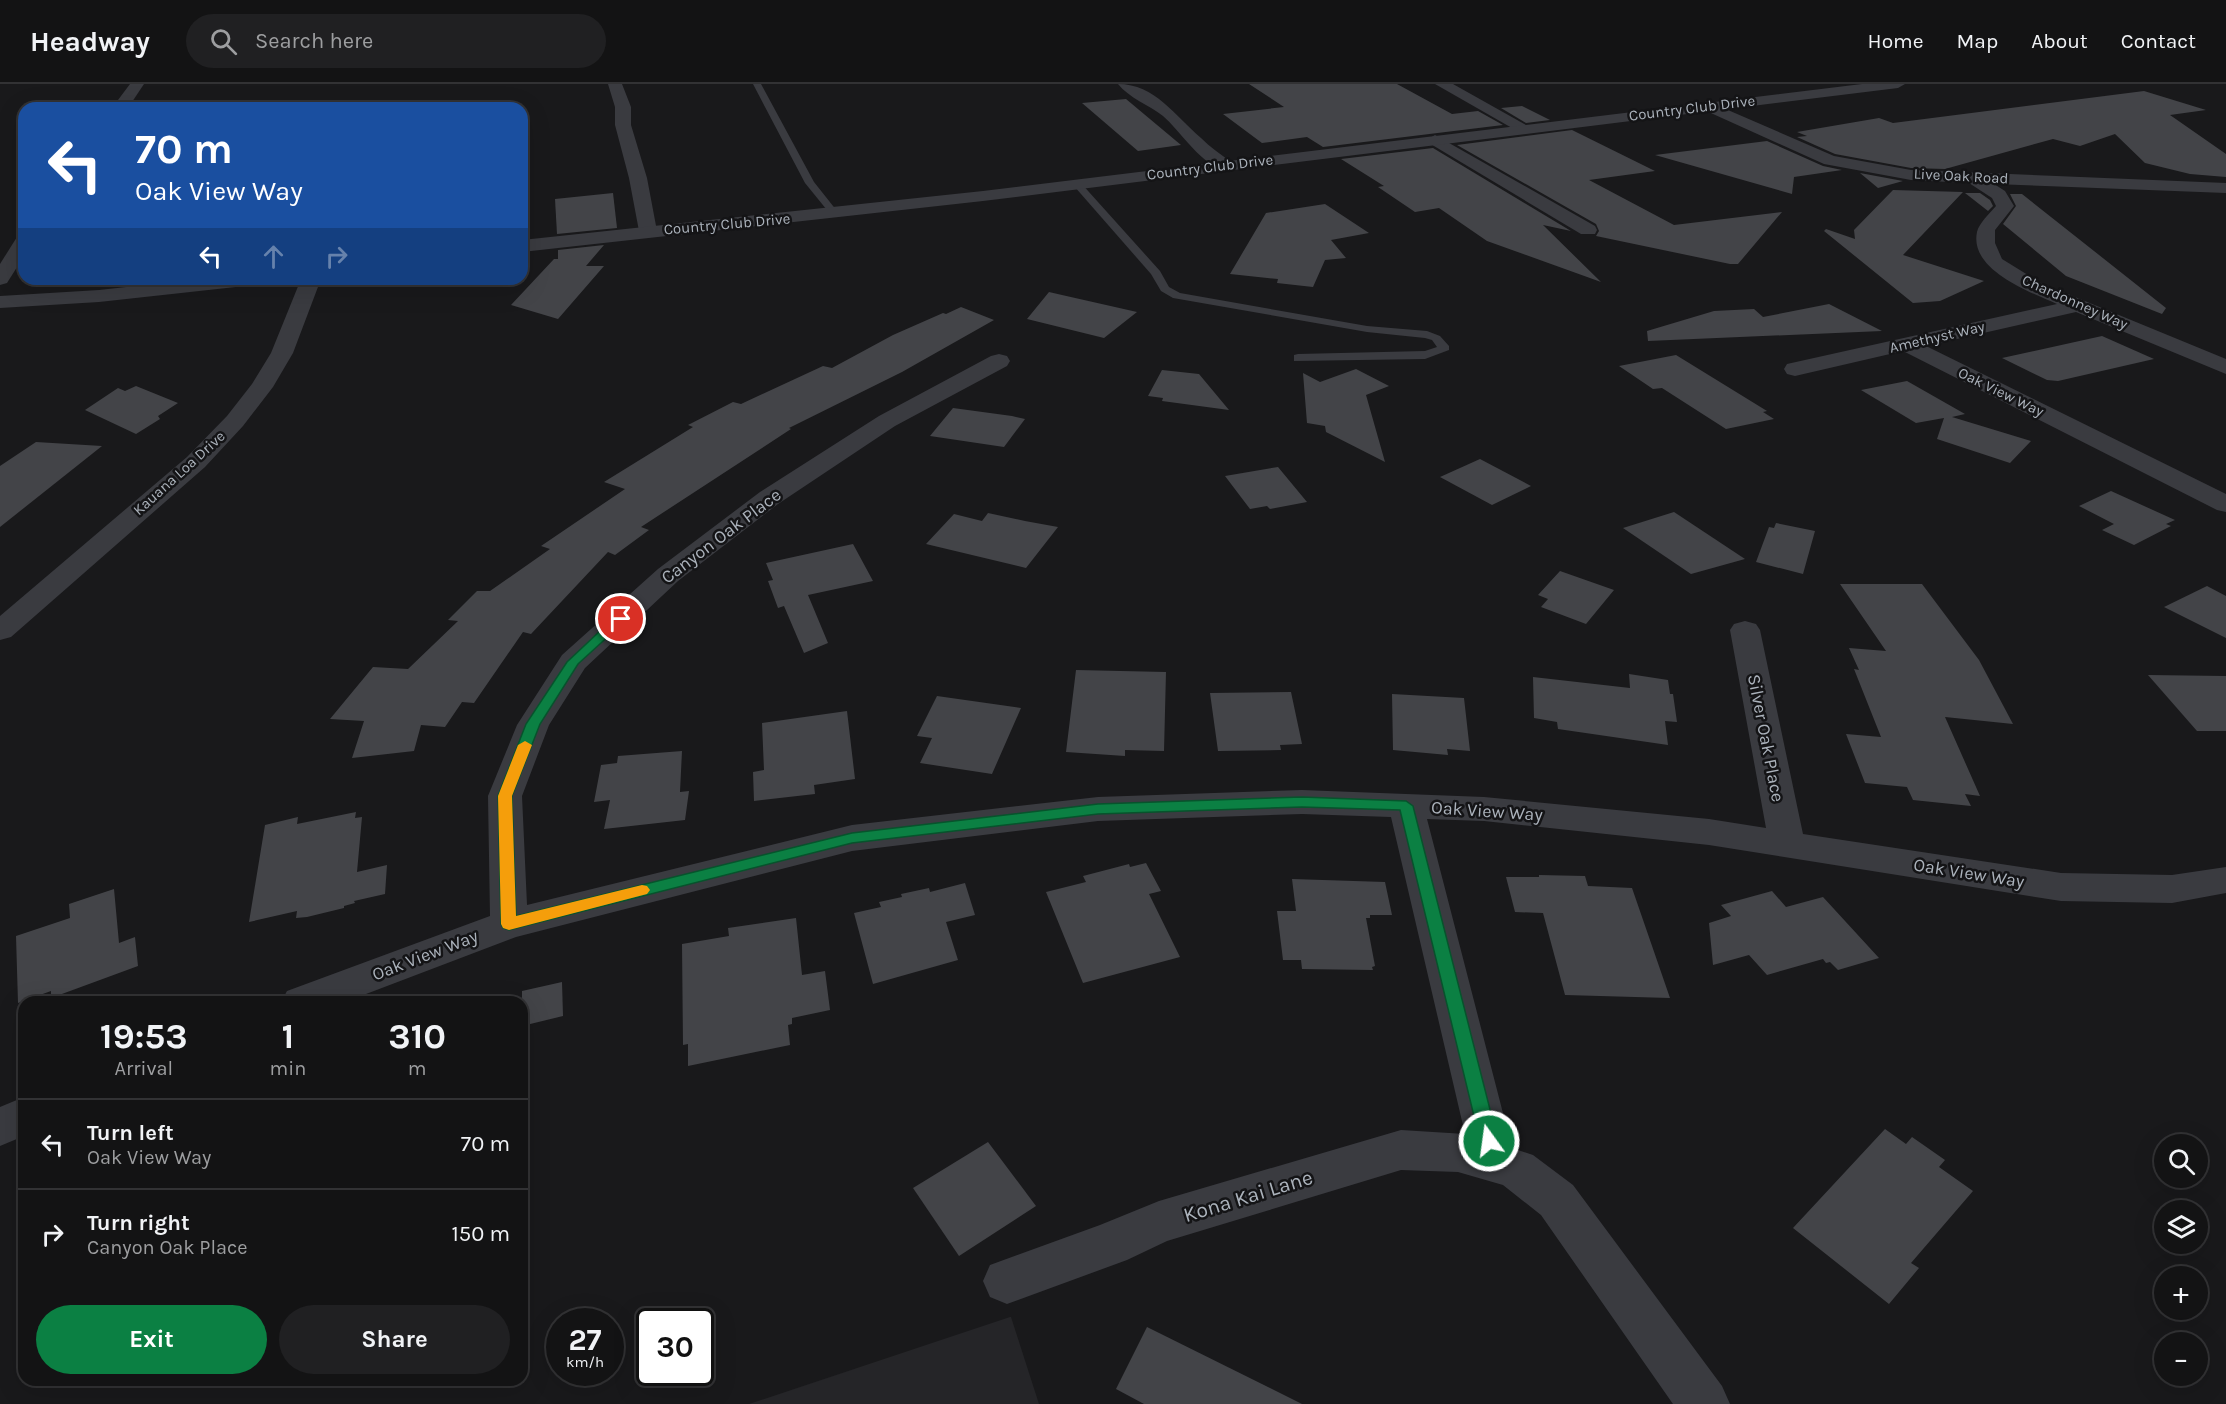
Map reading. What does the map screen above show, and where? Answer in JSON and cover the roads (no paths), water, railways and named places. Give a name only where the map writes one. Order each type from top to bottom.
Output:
[{"type":"street","points":[[124,102],[137,84]]},
{"type":"street","points":[[615,84],[623,107],[624,125],[638,178],[648,231]]},
{"type":"street","points":[[1125,84],[1170,114],[1194,141],[1224,165]]},
{"type":"street","points":[[1442,84],[1525,129]]},
{"type":"street","name":"Country Club Drive","points":[[528,245],[834,213],[1890,84]]},
{"type":"street","name":"Live Oak Road","points":[[1707,106],[1830,160],[1911,174],[2226,188]]},
{"type":"street","points":[[1436,140],[1588,230]]},
{"type":"street","name":"Chardonney Way","points":[[1971,177],[1999,195],[2005,206],[1986,230],[1986,243],[1994,262],[2034,287],[2226,367]]},
{"type":"street","points":[[0,279],[18,250]]},
{"type":"street","points":[[0,302],[276,288]]},
{"type":"street","name":"Kauana Loa Drive","points":[[0,631],[196,462],[235,421],[262,387],[277,362],[276,288]]},
{"type":"street","name":"Amethyst Way","points":[[1795,369],[2080,305]]},
{"type":"street","name":"Oak View Way","points":[[1905,344],[2226,504]]},
{"type":"street","name":"Canyon Oak Place","points":[[509,924],[505,796],[533,724],[573,662],[668,575],[769,498],[887,422],[999,361]]},
{"type":"street","name":"Silver Oak Place","points":[[1745,630],[1787,845]]},
{"type":"street","name":"Oak View Way","points":[[317,996],[509,924],[852,838],[1098,809],[1302,802],[1484,809],[1709,832],[2061,887],[2172,890],[2226,880]]},
{"type":"street","points":[[1406,806],[1494,1163]]},
{"type":"street","points":[[0,1127],[18,1119]]},
{"type":"street","name":"Kona Kai Lane","points":[[1007,1281],[1110,1244],[1159,1222],[1401,1150],[1458,1152],[1517,1169],[1557,1200],[1704,1404]]},
{"type":"lane","points":[[758,84],[810,183],[834,213]]},
{"type":"lane","points":[[1077,184],[1156,273],[1165,289],[1177,296],[1367,329],[1427,335],[1436,338],[1443,346],[1443,350],[1425,355],[1298,358]]}]
